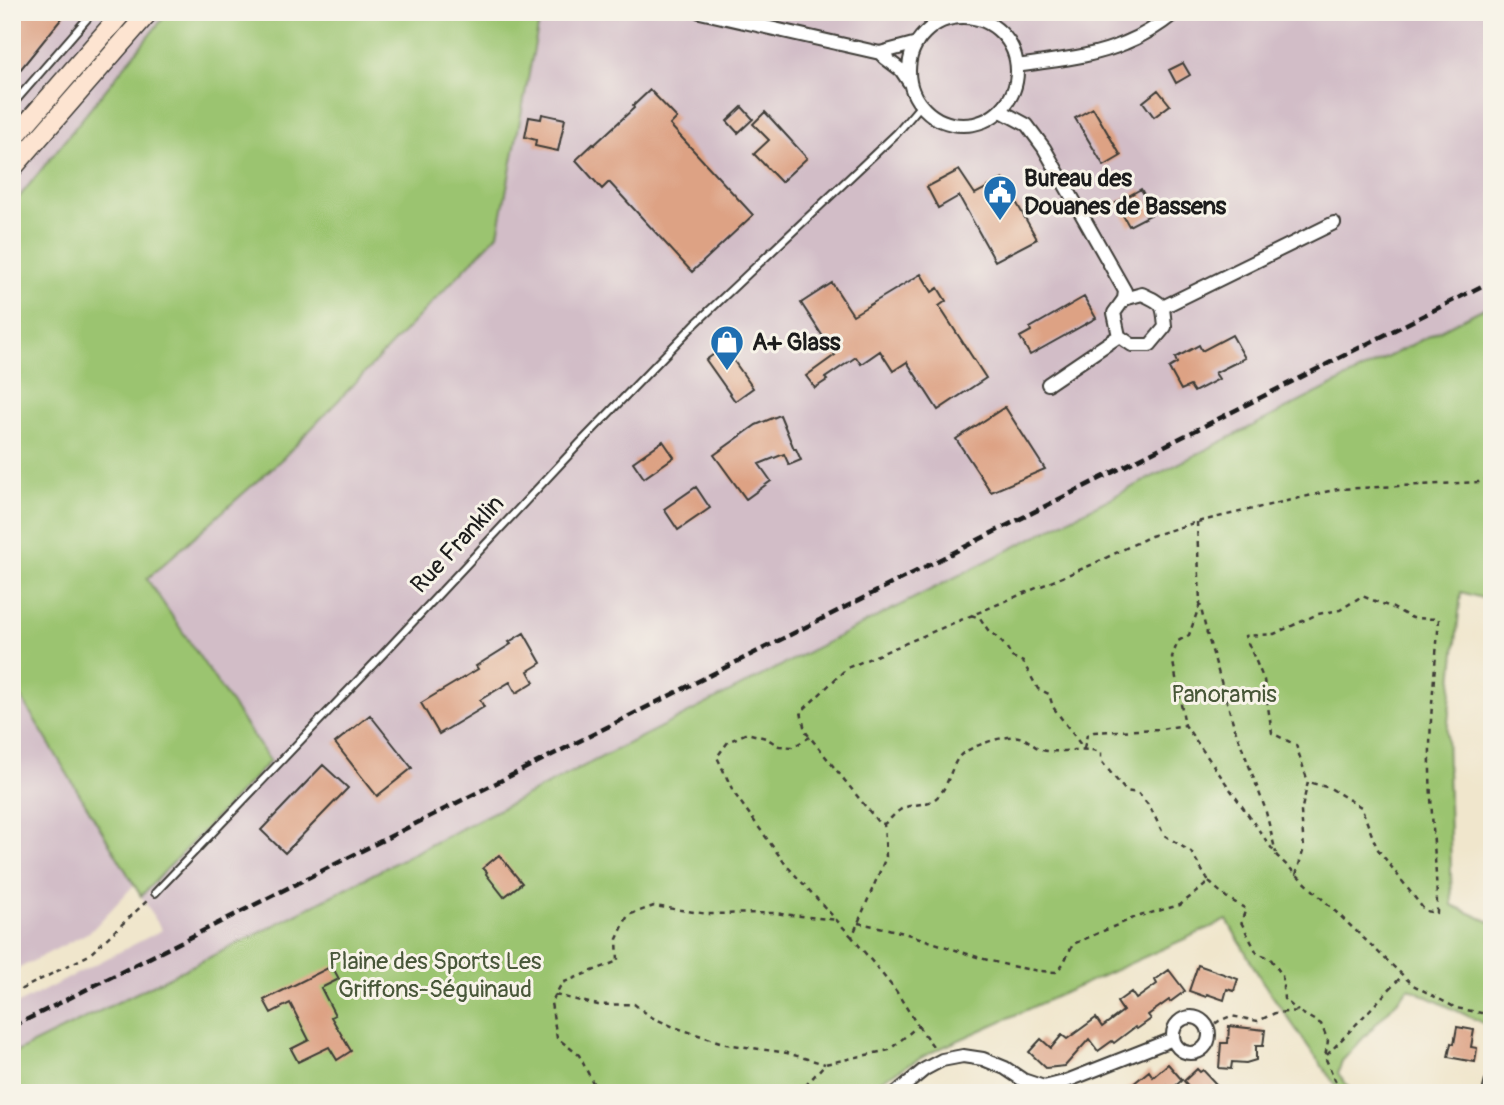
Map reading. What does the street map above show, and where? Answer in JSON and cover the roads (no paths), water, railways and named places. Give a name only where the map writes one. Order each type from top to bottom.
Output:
[{"type":"main road","points":[[12,140],[123,12]]},
{"type":"main road","points":[[12,169],[149,12]]},
{"type":"street","points":[[699,12],[880,53],[917,43]]},
{"type":"street","points":[[1017,66],[1085,56],[1124,44],[1177,12]]},
{"type":"street","points":[[880,53],[901,70],[921,105],[934,117],[951,124],[969,125],[986,121],[1001,111],[1011,97],[1017,66],[1013,49],[1003,35],[990,25],[975,19],[958,18],[942,22],[928,30],[917,43],[911,56],[910,83]]},
{"type":"street","points":[[1001,111],[1027,125],[1044,148],[1125,291],[1124,299],[1114,313],[1119,336],[1132,345],[1150,345],[1165,327],[1163,307],[1158,301],[1142,294],[1124,299]]},
{"type":"street","points":[[1163,307],[1334,223]]},
{"type":"street","points":[[1048,384],[1119,336]]},
{"type":"street","points":[[1185,1018],[1200,1021],[1207,1029],[1208,1040],[1205,1046],[1196,1052],[1179,1049],[1173,1039],[1174,1029],[1185,1018]]},
{"type":"street","points":[[896,1093],[925,1069],[942,1060],[963,1056],[983,1059],[1005,1068],[1023,1080],[1044,1087],[1064,1082],[1173,1039]]},
{"type":"street","points":[[1489,1093],[1492,1081]]},
{"type":"lane","points":[[12,105],[93,12]]},
{"type":"lane","name":"Rue Franklin","points":[[155,892],[694,324],[897,133],[921,105]]},
{"type":"railway","points":[[12,1027],[1492,281]]},
{"type":"place","name":"Bureau des Douanes de Bassens","points":[[1000,222]]},
{"type":"place","name":"A+ Glass","points":[[727,372]]},
{"type":"park label","name":"Panoramis","points":[[1224,694]]},
{"type":"park label","name":"Plaine des Sports Les Griffons-Séguinaud","points":[[435,975]]}]
